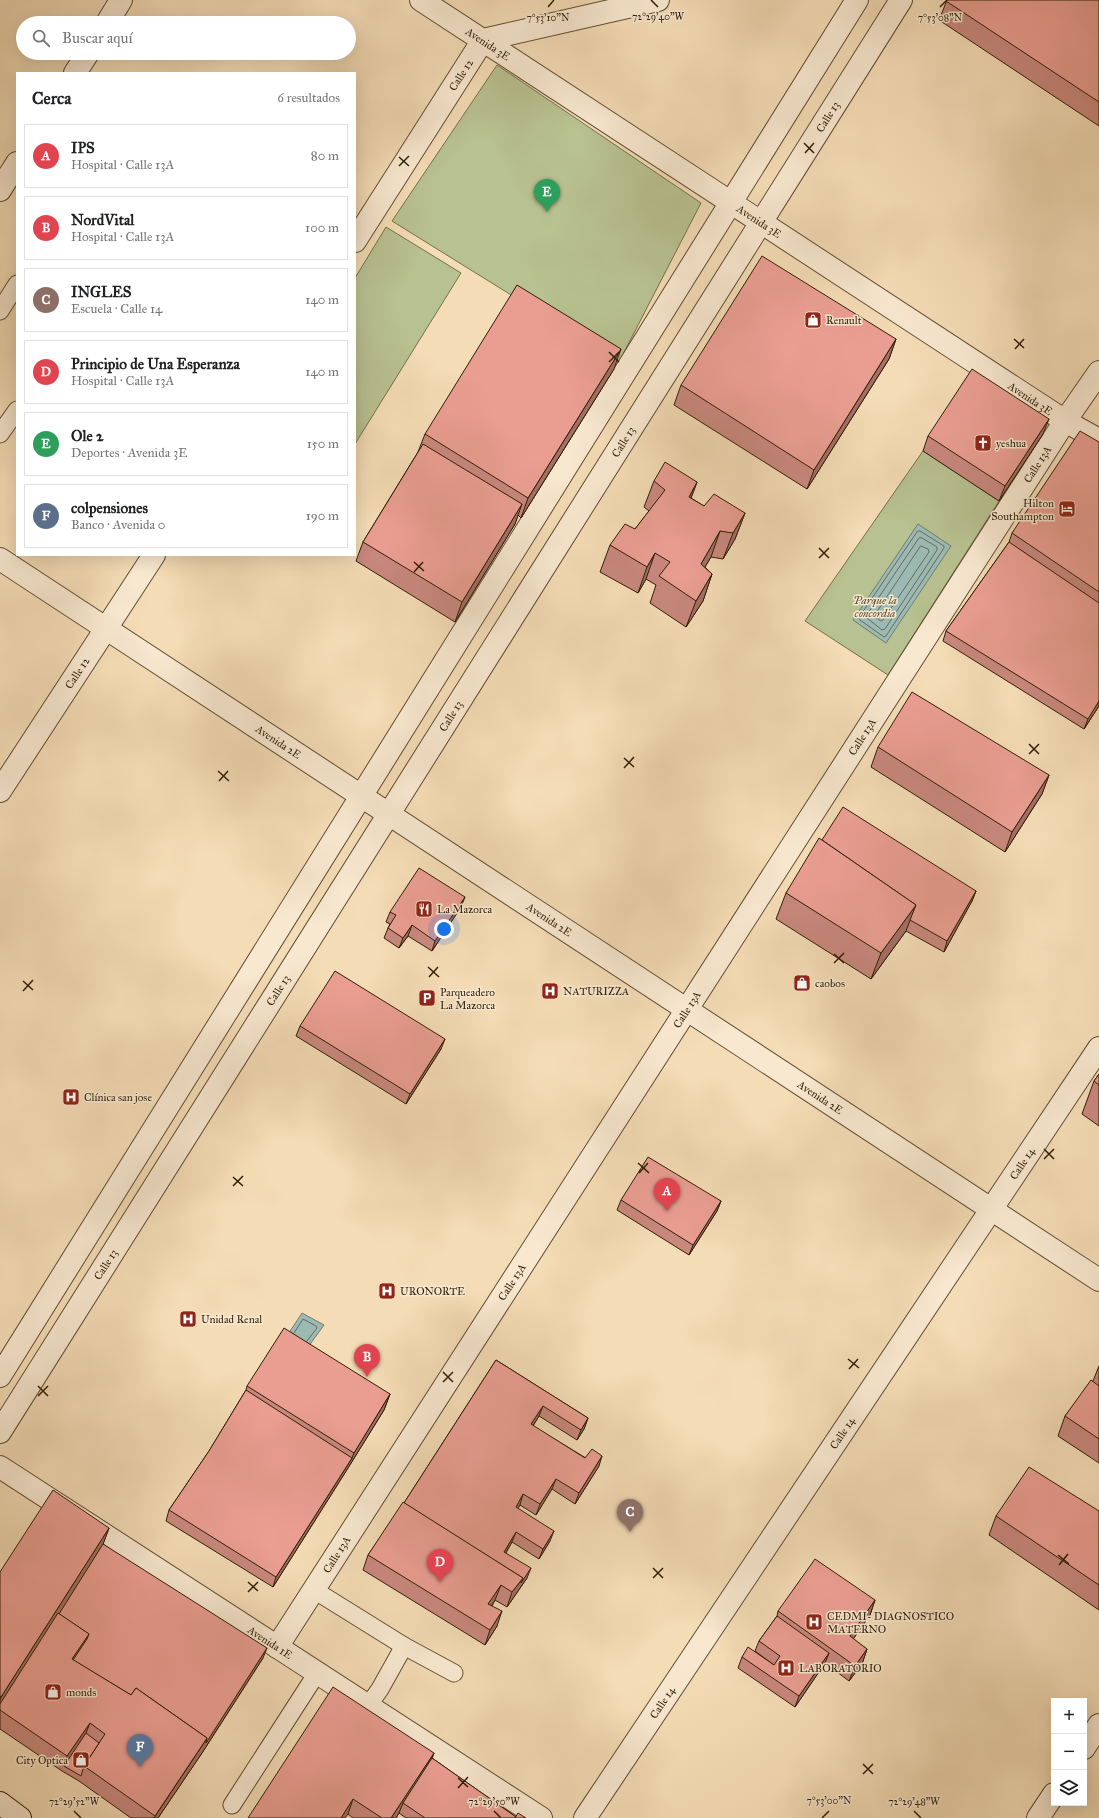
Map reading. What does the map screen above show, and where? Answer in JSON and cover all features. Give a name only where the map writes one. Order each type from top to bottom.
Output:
[{"type":"street","points":[[111,16],[121,0]]},
{"type":"street","name":"Avenida 3E","points":[[421,0],[762,221],[1065,421],[1099,440]]},
{"type":"street","points":[[483,40],[658,0]]},
{"type":"street","points":[[0,1376],[361,796],[521,522],[731,202],[857,0]]},
{"type":"street","name":"Calle 13","points":[[0,1432],[901,0]]},
{"type":"street","name":"Calle 12","points":[[356,239],[483,40]]},
{"type":"street","points":[[76,72],[83,60]]},
{"type":"street","points":[[0,190],[16,165]]},
{"type":"street","name":"Calle 13A","points":[[277,1647],[1065,421],[1099,372]]},
{"type":"street","name":"Calle 12","points":[[0,791],[153,556]]},
{"type":"street","name":"Avenida 2E","points":[[0,559],[1099,1280]]},
{"type":"street","name":"Calle 14","points":[[585,1818],[1099,1048]]},
{"type":"street","name":"Avenida 1E","points":[[0,1467],[541,1818]]},
{"type":"street","points":[[1087,1743],[1099,1725]]},
{"type":"street","points":[[1038,1818],[1051,1798]]},
{"type":"street","points":[[0,1803],[20,1818]]},
{"type":"lane","points":[[0,311],[16,286]]},
{"type":"lane","points":[[0,434],[16,411]]},
{"type":"lane","points":[[314,1590],[404,1646],[454,1673]]},
{"type":"lane","points":[[368,1706],[380,1689],[404,1646]]},
{"type":"lane","points":[[232,1805],[317,1673]]},
{"type":"green space","points":[[497,65],[701,203],[619,362],[392,221]]},
{"type":"green space","points":[[386,227],[461,273],[356,442],[356,276]]},
{"type":"green space","name":"Parque la concordia","points":[[923,451],[999,501],[888,675],[805,621]]},
{"type":"water","points":[[918,524],[951,546],[886,643],[853,620]]},
{"type":"water","points":[[302,1313],[324,1325],[303,1354],[283,1342]]},
{"type":"building","points":[[1099,0],[1099,102],[946,1]]},
{"type":"building","points":[[762,256],[896,339],[814,470],[681,385]]},
{"type":"building","points":[[517,285],[621,349],[528,498],[425,434]]},
{"type":"building","name":"yeshua","points":[[972,369],[1049,419],[1005,486],[928,436]]},
{"type":"building","name":"Hilton Southampton","points":[[1080,431],[1099,442],[1099,592],[1012,533]]},
{"type":"building","points":[[423,444],[522,504],[462,602],[363,542]]},
{"type":"building","points":[[665,462],[697,482],[689,497],[704,506],[714,494],[745,513],[733,533],[720,531],[701,564],[712,574],[696,601],[659,576],[670,562],[655,553],[647,567],[610,545],[625,524],[635,529],[665,490],[654,481]]},
{"type":"building","points":[[1009,542],[1099,603],[1099,701],[1088,719],[946,631]]},
{"type":"building","points":[[912,692],[1049,775],[1012,832],[878,747]]},
{"type":"building","points":[[843,807],[976,891],[947,941],[910,920],[916,905],[822,840]]},
{"type":"building","points":[[819,838],[916,905],[881,953],[786,893]]},
{"type":"building","points":[[419,868],[465,897],[435,941],[412,925],[403,938],[388,928],[396,915],[390,912]]},
{"type":"building","points":[[335,971],[445,1039],[410,1094],[300,1026]]},
{"type":"building","points":[[1099,1074],[1099,1085],[1094,1081]]},
{"type":"building","points":[[648,1157],[721,1201],[693,1245],[621,1200]]},
{"type":"building","points":[[284,1328],[390,1394],[354,1453],[247,1386]]},
{"type":"building","points":[[496,1360],[588,1418],[581,1430],[543,1406],[531,1424],[585,1458],[592,1449],[602,1456],[579,1493],[556,1479],[540,1504],[523,1494],[516,1507],[554,1531],[543,1549],[516,1532],[504,1552],[531,1568],[521,1583],[523,1578],[404,1503]]},
{"type":"building","points":[[1091,1380],[1099,1386],[1099,1439],[1065,1416]]},
{"type":"building","points":[[246,1390],[352,1458],[276,1577],[169,1510],[209,1451]]},
{"type":"building","points":[[1029,1467],[1099,1511],[1099,1585],[996,1516]]},
{"type":"building","points":[[53,1490],[109,1528],[1,1697],[0,1572]]},
{"type":"building","points":[[403,1502],[523,1578],[512,1592],[501,1585],[488,1604],[502,1611],[490,1630],[368,1555]]},
{"type":"building","points":[[103,1544],[267,1648],[206,1743],[207,1738],[136,1688],[131,1695],[73,1660],[89,1634],[59,1614]]},
{"type":"building","points":[[815,1559],[875,1600],[850,1636],[867,1649],[855,1666],[778,1611]]},
{"type":"building","points":[[58,1613],[89,1634],[72,1659],[131,1695],[136,1688],[207,1738],[155,1816],[84,1766],[105,1734],[90,1723],[67,1756],[0,1710],[0,1704]]},
{"type":"building","points":[[777,1616],[829,1653],[799,1696],[742,1657],[748,1647],[774,1665],[780,1656],[759,1641]]},
{"type":"building","points":[[333,1687],[434,1753],[391,1818],[382,1818],[353,1799],[341,1818],[248,1818]]},
{"type":"building","name":"City Optica","points":[[86,1733],[99,1743],[84,1766],[81,1776],[64,1766]]},
{"type":"building","points":[[432,1758],[516,1817],[425,1818],[403,1803]]},
{"type":"building","points":[[518,1813],[526,1818],[515,1818]]},
{"type":"place","name":"Ole 2","points":[[547,212]]},
{"type":"place","name":"Renault","points":[[813,320]]},
{"type":"place","name":"yeshua","points":[[983,443]]},
{"type":"place","name":"Hilton Southampton","points":[[1067,509]]},
{"type":"place","name":"La Mazorca","points":[[424,909]]},
{"type":"place","name":"caobos","points":[[802,983]]},
{"type":"place","name":"NATURIZZA","points":[[550,991]]},
{"type":"place","name":"Parqueadero La Mazorca","points":[[427,998]]},
{"type":"place","name":"Clínica san jose","points":[[71,1097]]},
{"type":"place","name":"IPS","points":[[667,1211]]},
{"type":"place","name":"URONORTE","points":[[387,1291]]},
{"type":"place","name":"Unidad Renal","points":[[188,1319]]},
{"type":"place","name":"NordVital","points":[[367,1377]]},
{"type":"place","name":"INGLES","points":[[630,1532]]},
{"type":"place","name":"Principio de Una Esperanza","points":[[440,1582]]},
{"type":"place","name":"CEDMI- DIAGNOSTICO MATERNO","points":[[814,1622]]},
{"type":"place","name":"LABORATORIO","points":[[786,1668]]},
{"type":"place","name":"monds","points":[[53,1692]]},
{"type":"place","name":"City Optica","points":[[81,1760]]},
{"type":"place","name":"colpensiones","points":[[140,1767]]}]
